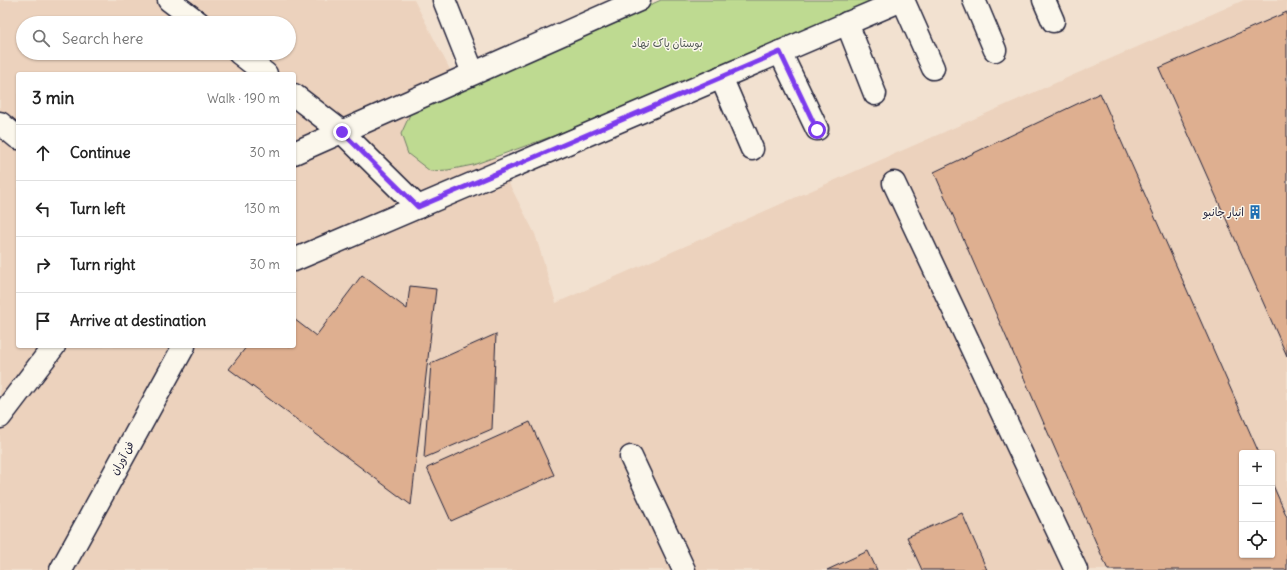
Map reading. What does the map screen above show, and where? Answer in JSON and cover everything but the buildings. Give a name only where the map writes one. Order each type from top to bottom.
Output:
[{"type":"street","points":[[169,0],[190,16]]},
{"type":"street","points":[[296,152],[639,0]]},
{"type":"street","points":[[296,259],[902,0],[933,68]]},
{"type":"street","points":[[974,0],[995,50]]},
{"type":"street","points":[[1044,0],[1053,21]]},
{"type":"street","points":[[449,2],[473,73]]},
{"type":"street","points":[[847,24],[875,94]]},
{"type":"street","points":[[780,52],[817,130]]},
{"type":"street","points":[[248,60],[263,72]]},
{"type":"street","points":[[721,77],[752,149]]},
{"type":"street","points":[[296,97],[342,132],[418,207]]},
{"type":"street","points":[[0,123],[16,136]]},
{"type":"street","points":[[894,183],[1076,570]]},
{"type":"street","points":[[0,416],[52,348]]},
{"type":"street","name":"فن آوران","points":[[61,570],[183,348]]},
{"type":"street","points":[[631,457],[684,570]]},
{"type":"shaded area","points":[[0,0],[414,0],[535,234],[556,303],[1244,0],[1287,0],[1287,570],[0,570]]},
{"type":"green space","name":"بوستان پاک نهاد","points":[[661,0],[873,0],[564,132],[473,165],[448,170],[430,171],[408,154],[401,134],[412,110]]},
{"type":"place","name":"انبار جانبو","points":[[1255,212]]},
{"type":"route","points":[[342,132],[418,207],[780,52],[817,130]]}]
